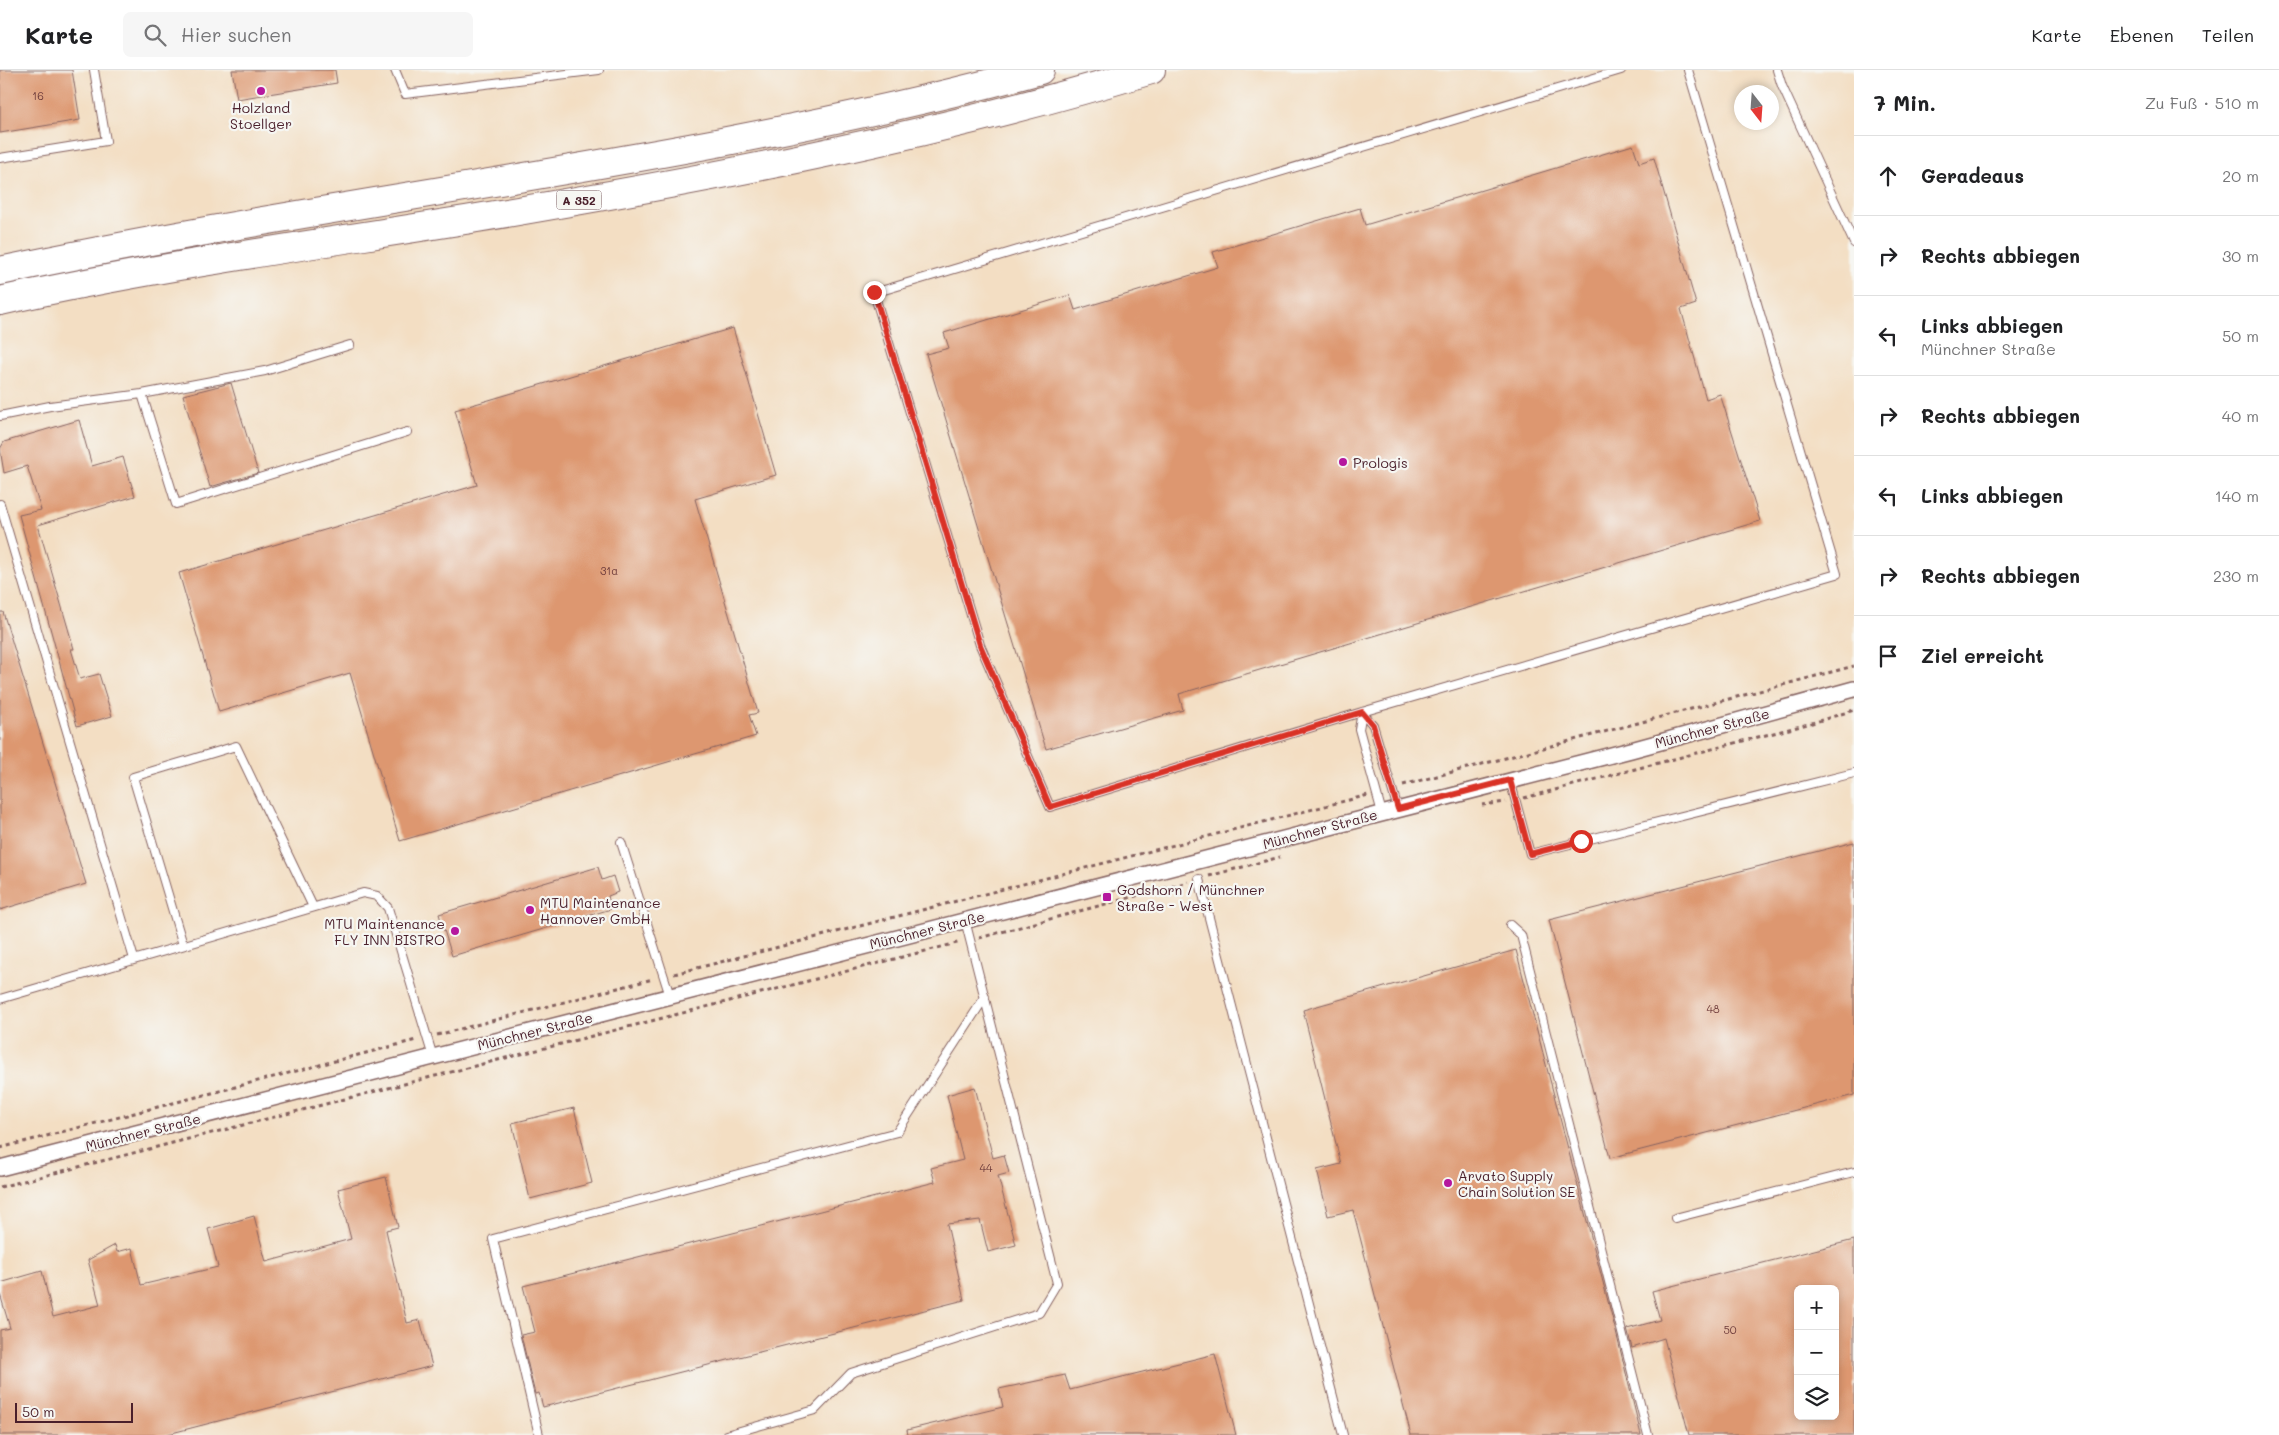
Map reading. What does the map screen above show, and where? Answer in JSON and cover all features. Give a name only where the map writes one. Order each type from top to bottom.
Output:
[{"type":"highway","name":"A 352","points":[[0,271],[227,227],[474,187],[720,143],[922,100],[1040,70]]},
{"type":"highway","name":"A 352","points":[[0,301],[233,257],[479,218],[723,175],[931,130],[1151,70]]},
{"type":"street","name":"Münchner Straße","points":[[0,1168],[1398,809],[1854,689]]},
{"type":"lane","points":[[0,158],[106,141],[94,70]]},
{"type":"lane","points":[[395,70],[405,94],[599,70]]},
{"type":"lane","points":[[1621,70],[874,292],[980,645],[1050,807],[1362,712],[1837,574],[1688,70]]},
{"type":"lane","points":[[1777,70],[1782,86],[1854,243]]},
{"type":"lane","points":[[0,416],[50,406],[142,394],[265,371],[350,345]]},
{"type":"lane","points":[[142,394],[176,504],[408,432]]},
{"type":"lane","points":[[0,504],[134,959]]},
{"type":"lane","points":[[1362,712],[1373,725],[1398,809]]},
{"type":"lane","points":[[1362,712],[1359,729],[1382,813]]},
{"type":"lane","points":[[183,945],[133,777],[236,746],[313,907]]},
{"type":"lane","points":[[1510,780],[1530,854],[1854,773]]},
{"type":"lane","points":[[620,842],[670,996]]},
{"type":"lane","points":[[1200,879],[1343,1435]]},
{"type":"lane","points":[[0,999],[363,893],[377,896],[388,908],[433,1057]]},
{"type":"lane","points":[[726,1435],[815,1410],[851,1373],[1039,1313],[1057,1283],[965,920]]},
{"type":"lane","points":[[1510,925],[1522,935],[1648,1435]]},
{"type":"lane","points":[[539,1435],[493,1238],[897,1132],[985,997]]},
{"type":"lane","points":[[1675,1218],[1854,1172]]},
{"type":"path","points":[[1392,788],[1854,666]]},
{"type":"path","points":[[1473,807],[1515,800],[1812,723],[1854,710]]},
{"type":"path","points":[[0,1148],[1377,792]]},
{"type":"path","points":[[0,1187],[970,940],[1284,856]]},
{"type":"building","points":[[0,70],[72,70],[80,120],[0,133]]},
{"type":"building","name":"Holzland Stoellger","points":[[232,70],[335,70],[337,83],[237,99]]},
{"type":"building","name":"Prologis","points":[[1633,145],[1639,163],[1654,158],[1696,304],[1681,309],[1706,399],[1720,394],[1760,521],[1179,694],[1183,710],[1046,749],[926,354],[949,348],[944,333],[1070,295],[1075,310],[1218,267],[1213,252],[1360,208],[1365,225]]},
{"type":"building","points":[[733,328],[776,475],[695,499],[758,713],[749,715],[756,736],[400,841],[350,673],[219,712],[179,573],[477,485],[455,410]]},
{"type":"building","points":[[231,383],[258,473],[210,487],[183,395]]},
{"type":"building","points":[[79,420],[92,466],[123,457],[135,496],[38,525],[74,649],[71,649],[80,679],[99,674],[112,716],[77,726],[19,515],[41,510],[27,466],[4,473],[0,449],[4,442]]},
{"type":"building","points":[[0,612],[3,612],[86,884],[0,910]]},
{"type":"building","points":[[1854,842],[1854,1095],[1610,1158],[1549,920]]},
{"type":"building","name":"MTU Maintenance Hannover GmbH","points":[[598,867],[602,880],[613,876],[618,892],[608,896],[611,909],[452,956],[439,914]]},
{"type":"building","name":"Arvato Supply Chain Solution SE","points":[[1516,950],[1641,1435],[1411,1435],[1353,1210],[1328,1216],[1317,1170],[1341,1164],[1303,1010]]},
{"type":"building","points":[[975,1087],[993,1158],[1004,1155],[1009,1173],[998,1176],[1016,1245],[988,1252],[980,1220],[947,1224],[964,1300],[543,1407],[539,1393],[535,1394],[521,1335],[535,1332],[523,1286],[935,1182],[931,1168],[963,1160],[947,1095]]},
{"type":"building","points":[[574,1108],[592,1183],[530,1199],[512,1123]]},
{"type":"building","points":[[386,1177],[398,1227],[386,1230],[407,1323],[420,1320],[432,1366],[164,1435],[0,1435],[0,1330],[10,1328],[0,1294],[0,1283],[42,1271],[53,1317],[100,1305],[88,1260],[115,1245],[117,1252],[132,1248],[141,1285],[218,1267],[208,1229],[254,1216],[266,1262],[351,1239],[338,1189]]},
{"type":"building","points":[[1854,1240],[1854,1435],[1689,1435],[1664,1338],[1632,1348],[1627,1329],[1660,1320],[1652,1291]]},
{"type":"building","points":[[1215,1354],[1236,1435],[908,1435],[907,1430],[1003,1407],[999,1389],[1065,1375],[1070,1390]]},
{"type":"place","name":"Holzland Stoellger","points":[[261,91]]},
{"type":"place","name":"Prologis","points":[[1343,462]]},
{"type":"place","name":"Godshorn / Münchner Straße - West","points":[[1107,897]]},
{"type":"place","name":"MTU Maintenance Hannover GmbH","points":[[530,910]]},
{"type":"place","name":"MTU Maintenance FLY INN BISTRO","points":[[455,931]]},
{"type":"place","name":"Arvato Supply Chain Solution SE","points":[[1448,1183]]},
{"type":"route","points":[[874,292],[980,645],[1050,807],[1362,712],[1373,725],[1398,809],[1510,780],[1530,854],[1581,841]]}]
